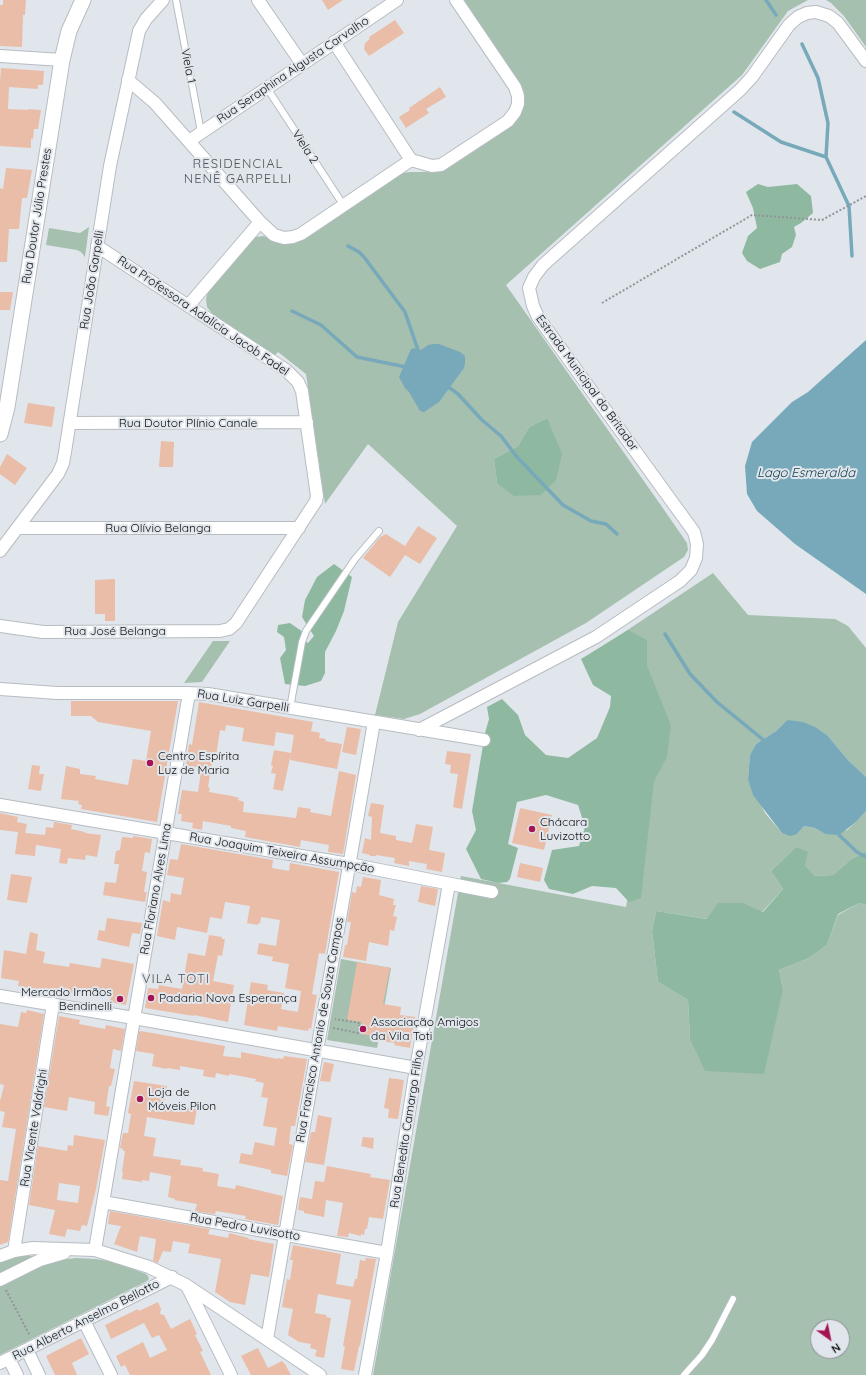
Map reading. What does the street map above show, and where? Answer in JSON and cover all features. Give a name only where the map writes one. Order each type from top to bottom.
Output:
[{"type":"street","name":"Rua Doutor Júlio Prestes","points":[[0,434],[4,424],[5,386],[62,60],[69,31],[83,0]]},
{"type":"street","name":"Rua João Garpelli","points":[[0,551],[58,474],[63,463],[110,166],[128,80],[141,25],[164,0]]},
{"type":"street","points":[[258,0],[302,64]]},
{"type":"street","points":[[334,42],[411,160],[432,166],[441,165],[508,121],[515,112],[518,104],[518,96],[515,87],[456,0]]},
{"type":"street","name":"Rua Seraphina Algusta Carvalho","points":[[188,141],[334,42],[389,2]]},
{"type":"street","name":"Estrada Municipal do Britador","points":[[419,730],[596,637],[680,581],[691,570],[696,558],[697,544],[694,532],[538,317],[533,306],[529,288],[534,277],[543,265],[740,90],[752,77],[789,25],[798,17],[816,12],[829,16],[838,22],[866,61]]},
{"type":"street","points":[[0,56],[62,60]]},
{"type":"street","points":[[128,80],[155,103],[260,222],[274,235],[284,238],[301,234],[411,160]]},
{"type":"street","points":[[188,306],[260,222]]},
{"type":"street","name":"Rua Professora Adalícia Jacob Fadel","points":[[97,246],[292,374],[302,391],[317,496],[314,506],[236,623],[229,629]]},
{"type":"street","name":"Rua Doutor Plínio Canale","points":[[70,423],[307,422]]},
{"type":"street","name":"Rua Olívio Belanga","points":[[18,528],[299,528]]},
{"type":"street","name":"Rua José Belanga","points":[[0,626],[43,632],[220,631],[229,629]]},
{"type":"street","name":"Rua Luiz Garpelli","points":[[0,689],[57,693],[189,692],[208,694],[484,740]]},
{"type":"street","name":"Rua Floriano Alves Lima","points":[[95,1250],[189,692]]},
{"type":"street","name":"Rua Francisco Antonio de Souza Campos","points":[[267,1339],[285,1235],[323,1051],[349,864],[374,722]]},
{"type":"street","name":"Rua Joaquim Teixeira Assumpção","points":[[0,805],[349,864],[492,892]]},
{"type":"street","name":"Rua Benedito Camargo Filho","points":[[365,1375],[387,1253],[416,1068],[449,884]]},
{"type":"street","points":[[0,996],[416,1068]]},
{"type":"street","name":"Rua Vicente Valdrighi","points":[[14,1251],[53,1004]]},
{"type":"street","name":"Rua Pedro Luvisotto","points":[[103,1202],[387,1253]]},
{"type":"street","points":[[0,1256],[14,1251],[33,1248],[95,1250],[149,1267],[186,1285],[320,1375]]},
{"type":"street","points":[[0,1280],[40,1260],[72,1250]]},
{"type":"street","name":"Rua Alberto Anselmo Bellotto","points":[[5,1361],[172,1277]]},
{"type":"street","points":[[186,1285],[231,1375]]},
{"type":"street","points":[[84,1321],[111,1375]]},
{"type":"street","points":[[27,1350],[39,1375]]},
{"type":"street","points":[[5,1361],[17,1375]]},
{"type":"lane","name":"Viela 1","points":[[176,0],[201,132]]},
{"type":"lane","name":"Viela 2","points":[[267,88],[344,206]]},
{"type":"lane","points":[[290,708],[302,642],[306,631],[355,559],[379,531]]},
{"type":"lane","points":[[684,1375],[702,1355],[712,1340],[733,1299]]},
{"type":"path","points":[[602,304],[752,215],[822,220],[866,196]]},
{"type":"path","points":[[323,1051],[333,1028],[334,1019],[360,1023],[358,1033],[333,1028]]},
{"type":"path","points":[[12,1302],[28,1331]]},
{"type":"green space","points":[[464,0],[808,0],[788,11],[742,75],[506,285],[687,543],[688,550],[684,557],[586,623],[420,714],[404,719],[375,715],[398,622],[457,526],[368,444],[325,504],[306,374],[278,352],[275,355],[214,316],[207,307],[206,299],[208,292],[256,237],[263,236],[280,241],[296,242],[305,239],[403,173],[439,172],[445,170],[509,128],[516,121],[520,115],[524,102],[524,91]],"holes":[[[547,418],[497,483],[494,459],[518,446],[529,427]]]},
{"type":"green space","points":[[826,0],[866,0],[866,47],[844,16]]},
{"type":"green space","points":[[758,184],[768,187],[797,184],[811,196],[813,213],[794,227],[796,235],[792,247],[782,254],[780,262],[760,269],[747,261],[742,253],[748,236],[757,228],[753,208],[746,192]]},
{"type":"green space","points":[[89,227],[85,257],[77,250],[46,245],[49,228],[80,233]]},
{"type":"green space","points":[[547,418],[562,454],[556,480],[541,495],[514,496],[497,483],[494,459],[518,446],[529,427]]},
{"type":"green space","points":[[334,564],[352,577],[344,611],[325,652],[325,673],[321,681],[305,686],[285,684],[280,658],[286,650],[284,637],[277,632],[278,625],[290,623],[303,632],[303,640],[308,643],[314,636],[302,617],[305,600],[317,577]]},
{"type":"green space","points":[[713,573],[748,615],[835,619],[848,626],[866,648],[866,777],[848,760],[828,736],[787,720],[776,731],[756,744],[750,755],[748,779],[765,813],[782,833],[797,834],[804,826],[815,828],[825,834],[847,830],[866,811],[866,851],[850,860],[833,875],[815,876],[805,865],[796,847],[771,871],[783,889],[762,912],[744,903],[708,919],[656,911],[652,931],[658,982],[688,1000],[690,1039],[783,989],[779,970],[809,958],[827,945],[838,915],[859,903],[866,905],[866,1375],[373,1375],[461,876],[626,907],[660,707],[614,639]]},
{"type":"green space","points":[[628,630],[647,640],[647,666],[671,725],[667,757],[654,781],[641,898],[629,902],[616,888],[592,886],[573,894],[549,889],[544,880],[552,850],[579,846],[585,827],[578,805],[546,795],[517,802],[508,844],[518,848],[510,879],[507,882],[498,883],[481,879],[466,849],[476,830],[472,811],[485,733],[489,719],[487,707],[502,699],[518,715],[525,735],[546,755],[568,758],[597,738],[610,707],[611,696],[593,685],[581,659]]},
{"type":"green space","points":[[213,641],[230,641],[202,682],[184,683]]},
{"type":"green space","points":[[796,847],[808,852],[805,865],[815,876],[833,875],[850,860],[866,851],[866,905],[859,903],[838,914],[827,945],[809,958],[779,970],[783,989],[764,1074],[705,1071],[690,1039],[688,1000],[658,982],[652,931],[656,911],[707,919],[718,903],[744,903],[763,912],[783,889],[771,871]]},
{"type":"green space","points":[[341,959],[391,968],[377,1048],[327,1040]]},
{"type":"green space","points":[[20,1256],[31,1256],[32,1258],[0,1273],[0,1262]]},
{"type":"green space","points":[[76,1258],[113,1262],[146,1274],[149,1279],[0,1355],[0,1285],[31,1269],[59,1260]]},
{"type":"water","name":"Lago Esmeralda","points":[[866,340],[866,594],[795,544],[757,511],[747,494],[745,466],[752,442],[792,402],[808,392]]},
{"type":"water","points":[[439,344],[460,352],[465,356],[465,363],[464,368],[439,402],[424,412],[420,411],[399,377],[411,349],[414,348],[421,350],[428,345]]},
{"type":"water","points":[[787,720],[803,722],[815,727],[828,736],[848,760],[866,777],[866,811],[856,822],[839,835],[825,834],[815,828],[804,826],[797,834],[790,836],[782,833],[753,795],[748,779],[750,755],[756,744],[776,731]]},
{"type":"building","points":[[3,0],[26,0],[25,15],[23,15],[22,47],[0,46],[0,5],[3,5]]},
{"type":"building","points":[[322,0],[343,0],[328,10]]},
{"type":"building","points":[[395,20],[404,33],[369,56],[364,49],[365,43],[370,39],[369,37]]},
{"type":"building","points":[[1,68],[44,71],[43,85],[38,85],[38,89],[9,87],[8,109],[41,110],[38,129],[34,129],[33,139],[31,139],[31,148],[0,146]]},
{"type":"building","points":[[440,87],[446,97],[426,109],[429,113],[406,128],[399,117],[410,110],[409,108]]},
{"type":"building","points":[[6,168],[32,170],[27,198],[22,198],[19,229],[9,229],[7,262],[0,262],[0,188],[3,189]]},
{"type":"building","points":[[0,292],[13,292],[10,310],[0,310]]},
{"type":"building","points":[[28,403],[55,407],[52,427],[24,423]]},
{"type":"building","points":[[161,441],[174,442],[173,467],[159,467]]},
{"type":"building","points":[[7,454],[27,468],[15,485],[0,474],[0,467]]},
{"type":"building","points":[[418,526],[437,538],[420,564],[405,555],[390,577],[363,558],[380,537],[386,534],[405,546]]},
{"type":"building","points":[[115,579],[115,621],[105,621],[105,614],[95,614],[95,580]]},
{"type":"building","name":"Centro Espírita Luz de Maria","points":[[71,701],[178,701],[157,822],[81,809],[82,805],[78,804],[79,801],[61,799],[66,766],[80,769],[80,774],[96,776],[95,779],[128,785],[133,759],[146,761],[151,731],[98,722],[91,716],[71,716]]},
{"type":"building","points":[[199,702],[313,722],[311,731],[320,733],[319,738],[326,739],[325,741],[342,744],[337,769],[290,760],[294,735],[276,732],[274,746],[242,741],[244,728],[226,725],[225,731],[220,730],[215,763],[212,762],[208,787],[210,788],[209,792],[239,798],[238,800],[244,802],[243,812],[296,818],[298,807],[311,809],[310,812],[331,816],[339,771],[356,775],[343,854],[328,852],[329,845],[301,840],[300,847],[245,837],[246,831],[231,828],[231,826],[203,821],[202,830],[192,828],[193,823],[181,821],[182,814],[178,814],[182,790],[198,792],[201,772],[197,771],[197,767],[186,766],[189,744],[192,745]]},
{"type":"building","points":[[347,727],[361,729],[356,755],[342,752]]},
{"type":"building","points":[[274,750],[291,753],[283,791],[273,789],[276,774],[271,773],[273,766],[271,765]]},
{"type":"building","points":[[447,751],[471,754],[462,809],[453,807],[458,774],[450,773],[451,765],[445,764]]},
{"type":"building","points":[[32,765],[40,766],[39,774],[44,774],[41,791],[28,789]]},
{"type":"building","points":[[371,803],[384,805],[380,833],[396,836],[396,840],[412,843],[416,824],[433,827],[429,850],[445,853],[442,872],[426,869],[427,864],[409,861],[409,866],[394,863],[395,858],[376,855],[370,856],[362,853],[365,838],[371,840],[372,817],[368,816]]},
{"type":"building","name":"Chácara Luvizotto","points":[[520,808],[552,815],[544,850],[512,843]]},
{"type":"building","points":[[0,813],[18,817],[17,822],[27,824],[25,833],[45,835],[46,827],[53,828],[54,822],[72,825],[71,829],[85,833],[101,835],[97,857],[86,855],[85,860],[68,858],[67,864],[59,863],[61,849],[36,845],[35,856],[15,854],[18,832],[0,830]]},
{"type":"building","points":[[133,836],[152,839],[150,853],[145,852],[142,871],[147,872],[144,892],[147,892],[145,902],[103,895],[105,882],[116,883],[119,864],[114,864],[116,851],[120,850],[122,837],[133,838]]},
{"type":"building","points":[[181,844],[273,860],[272,868],[289,871],[290,863],[339,872],[325,954],[319,953],[312,994],[317,995],[311,1029],[309,1028],[308,1031],[278,1026],[277,1031],[244,1025],[251,982],[268,985],[267,990],[284,993],[281,1009],[298,1012],[301,991],[285,988],[289,964],[272,961],[273,957],[257,954],[259,943],[276,946],[280,920],[261,917],[260,924],[258,923],[258,925],[247,923],[250,906],[225,902],[222,919],[210,917],[207,933],[177,927],[175,940],[157,936],[163,900],[170,902],[171,893],[181,895],[184,878],[167,875],[170,859],[178,860]]},
{"type":"building","points":[[520,863],[543,868],[540,882],[517,877]]},
{"type":"building","points":[[11,874],[32,877],[27,903],[7,900]]},
{"type":"building","points":[[363,877],[381,880],[379,895],[394,899],[393,905],[396,905],[393,916],[397,917],[394,931],[390,930],[388,946],[369,942],[366,961],[343,957],[345,945],[347,945],[351,922],[347,922],[352,892],[356,893],[357,886],[361,887]]},
{"type":"building","points":[[421,886],[438,889],[435,906],[418,902]]},
{"type":"building","points":[[107,918],[142,923],[140,934],[132,933],[129,947],[97,940],[99,930],[105,931]]},
{"type":"building","points":[[30,932],[38,934],[36,950],[45,952],[43,963],[69,967],[70,963],[100,968],[102,958],[134,964],[126,1005],[110,1002],[111,996],[89,992],[88,996],[18,986],[19,981],[1,978],[4,950],[26,954]]},
{"type":"building","points":[[209,935],[222,937],[222,939],[225,939],[222,956],[218,955],[213,981],[234,985],[228,1022],[194,1015],[145,1008],[148,988],[158,989],[159,985],[182,989],[188,953],[205,956]]},
{"type":"building","points":[[357,962],[390,968],[383,1004],[401,1007],[400,1015],[415,1017],[410,1048],[394,1045],[395,1043],[379,1041],[379,1037],[360,1034],[362,1022],[347,1020]]},
{"type":"building","points":[[27,1010],[44,1014],[8,1242],[0,1245],[0,1180],[8,1181],[16,1129],[2,1127],[5,1112],[0,1111],[0,1101],[4,1085],[0,1084],[0,1024],[18,1027],[21,1012],[26,1013]]},
{"type":"building","points":[[59,1016],[80,1020],[79,1024],[105,1029],[106,1025],[125,1029],[121,1051],[113,1049],[110,1068],[115,1069],[111,1086],[109,1086],[106,1106],[110,1107],[108,1116],[94,1114],[95,1102],[69,1097],[67,1111],[44,1107]]},
{"type":"building","points":[[141,1031],[225,1046],[223,1056],[241,1058],[241,1052],[278,1059],[283,1059],[284,1056],[307,1059],[295,1126],[291,1126],[289,1144],[293,1145],[287,1176],[271,1173],[271,1170],[239,1163],[241,1153],[252,1155],[255,1142],[274,1146],[277,1128],[263,1126],[268,1098],[261,1097],[264,1083],[255,1081],[256,1079],[229,1074],[229,1076],[216,1073],[215,1078],[203,1076],[204,1070],[180,1066],[180,1070],[152,1066],[154,1054],[136,1051],[139,1032]]},
{"type":"building","points":[[324,1062],[334,1064],[330,1082],[320,1081]]},
{"type":"building","points":[[389,1078],[404,1080],[398,1119],[388,1118],[389,1109],[384,1108]]},
{"type":"building","points":[[134,1081],[167,1086],[164,1103],[197,1109],[194,1125],[147,1117],[144,1136],[156,1138],[153,1156],[181,1160],[180,1165],[203,1168],[202,1171],[219,1174],[217,1186],[235,1189],[236,1185],[283,1196],[278,1225],[245,1219],[246,1216],[216,1211],[215,1214],[213,1214],[195,1211],[197,1204],[174,1200],[175,1199],[168,1197],[171,1176],[150,1172],[149,1181],[142,1180],[142,1182],[122,1179],[125,1151],[120,1148],[123,1133],[128,1133],[131,1114],[128,1113]]},
{"type":"building","points":[[318,1115],[332,1118],[324,1165],[305,1162],[311,1132],[315,1132]]},
{"type":"building","points":[[74,1135],[105,1140],[96,1189],[87,1226],[82,1225],[80,1231],[67,1229],[65,1237],[49,1234],[55,1210],[29,1205],[38,1146],[67,1151],[68,1145],[73,1146]],"holes":[[[59,1183],[80,1186],[78,1203],[57,1200]]]},
{"type":"building","points":[[363,1137],[374,1138],[373,1149],[361,1146]]},
{"type":"building","points":[[327,1166],[371,1174],[370,1177],[390,1180],[383,1219],[369,1217],[367,1229],[365,1229],[364,1235],[361,1234],[361,1236],[349,1233],[348,1237],[337,1236],[343,1203],[326,1200],[324,1217],[304,1213],[304,1211],[298,1210],[300,1197],[312,1199],[315,1181],[324,1182]]},
{"type":"building","points":[[110,1211],[210,1229],[208,1234],[228,1238],[229,1233],[249,1238],[248,1239],[274,1244],[269,1277],[251,1274],[245,1305],[230,1302],[215,1292],[221,1259],[188,1253],[190,1244],[173,1241],[171,1252],[163,1251],[158,1263],[153,1261],[156,1239],[140,1236],[137,1252],[114,1244],[121,1226],[108,1224]]},
{"type":"building","points":[[293,1245],[341,1254],[336,1284],[353,1287],[355,1279],[357,1279],[360,1260],[365,1261],[366,1258],[376,1259],[354,1371],[341,1369],[345,1346],[343,1346],[351,1300],[318,1294],[315,1313],[327,1315],[326,1317],[331,1318],[324,1358],[315,1356],[317,1350],[310,1348],[311,1344],[299,1342],[288,1335],[293,1309],[282,1307],[287,1279],[290,1280],[293,1260],[290,1260]]},
{"type":"building","points":[[158,1302],[161,1309],[160,1314],[164,1315],[171,1329],[190,1319],[197,1334],[195,1335],[203,1351],[200,1352],[211,1375],[130,1375],[125,1365],[121,1367],[116,1356],[143,1342],[150,1358],[167,1350],[159,1335],[152,1338],[144,1323],[111,1339],[105,1325],[138,1309],[139,1311]]},
{"type":"building","points":[[81,1338],[89,1354],[72,1363],[77,1375],[55,1375],[46,1356]]},
{"type":"building","points":[[258,1348],[268,1368],[282,1361],[291,1375],[251,1375],[241,1356]]},
{"type":"waterway","points":[[766,0],[776,15]]},
{"type":"waterway","points":[[802,44],[818,78],[828,123],[826,157],[849,206],[852,256]]},
{"type":"waterway","points":[[734,112],[781,142],[826,157]]},
{"type":"waterway","points":[[348,246],[359,252],[364,257],[405,312],[420,353]]},
{"type":"waterway","points":[[292,311],[321,325],[357,357],[406,367]]},
{"type":"waterway","points":[[447,386],[458,394],[482,420],[501,436],[517,457],[563,505],[591,521],[606,524],[617,534]]},
{"type":"waterway","points":[[665,634],[690,674],[717,702],[766,742]]},
{"type":"waterway","points":[[838,832],[839,835],[857,852],[866,857]]},
{"type":"place","name":"Centro Espírita Luz de Maria","points":[[150,763]]},
{"type":"place","name":"Chácara Luvizotto","points":[[532,829]]},
{"type":"place","name":"Padaria Nova Esperança","points":[[151,998]]},
{"type":"place","name":"Mercado Irmãos Bendinelli","points":[[120,999]]},
{"type":"place","name":"Associação Amigos da Vila Toti","points":[[363,1029]]},
{"type":"place","name":"Loja de Móveis Pilon","points":[[140,1099]]},
{"type":"district","name":"RESIDENCIAL NENÊ GARPELLI","points":[[238,172]]},
{"type":"district","name":"VILA TOTI","points":[[176,979]]}]
